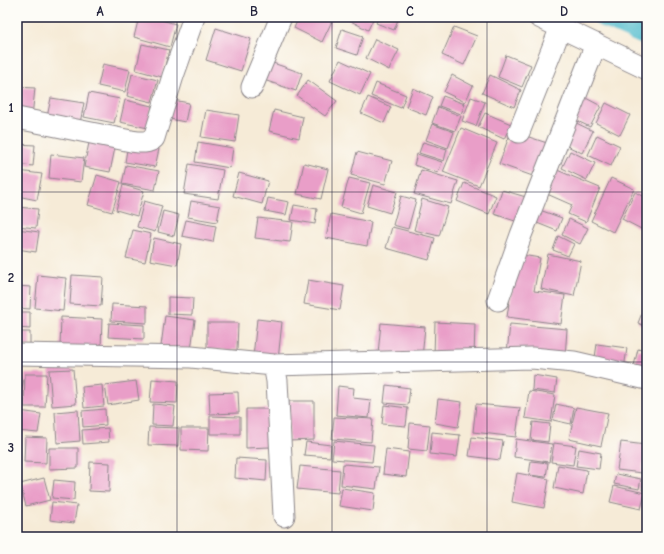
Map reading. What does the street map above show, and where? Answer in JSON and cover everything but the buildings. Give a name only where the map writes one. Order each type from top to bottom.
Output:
[{"type":"street","points":[[17,118],[131,141],[152,141],[194,17]]},
{"type":"street","points":[[252,88],[280,17]]},
{"type":"street","points":[[539,17],[647,69]]},
{"type":"street","points":[[519,132],[561,27]]},
{"type":"street","points":[[498,300],[521,235],[596,44]]},
{"type":"street","points":[[17,354],[191,358],[274,366],[532,358],[574,362],[647,379]]},
{"type":"street","points":[[274,366],[277,389],[284,516]]},
{"type":"waterway","points":[[602,17],[647,37]]}]
